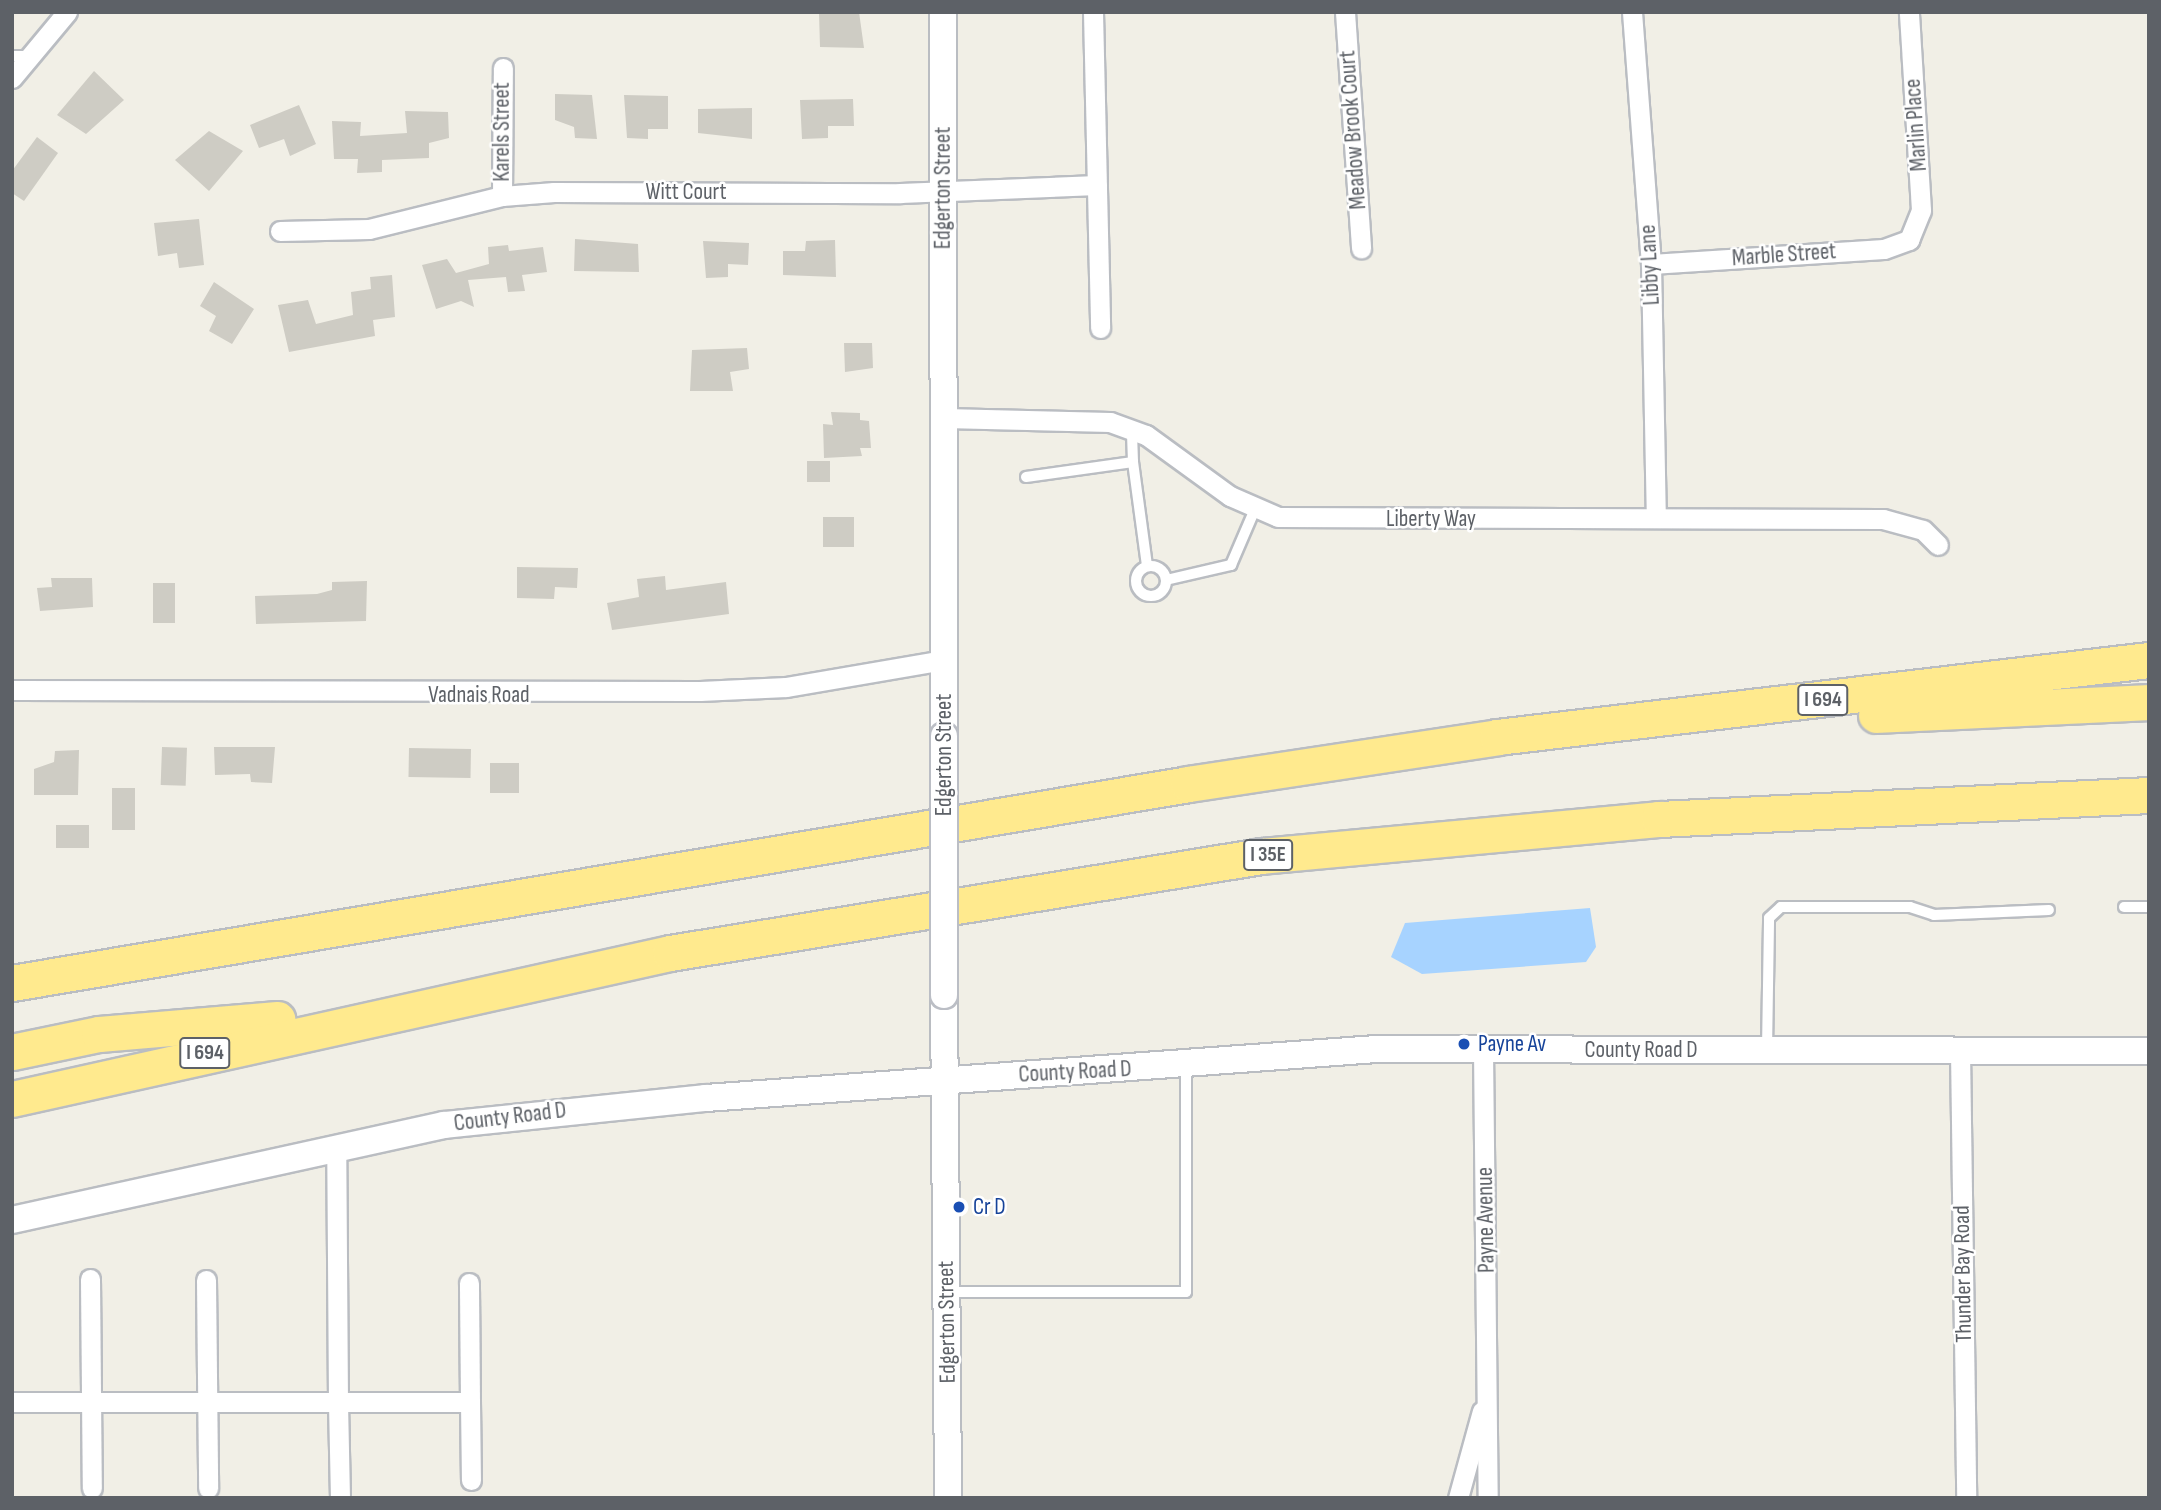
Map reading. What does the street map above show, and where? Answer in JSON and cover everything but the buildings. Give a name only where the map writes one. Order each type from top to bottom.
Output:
[{"type":"highway","name":"I 694","points":[[1497,737],[2141,660]]},
{"type":"highway","points":[[12,983],[1497,737],[2149,702]]},
{"type":"highway","name":"I 35E","points":[[12,1052],[99,1034],[399,1008],[779,933],[1261,856],[1659,819],[2149,795]]},
{"type":"highway","name":"I 694","points":[[12,1099],[399,1008]]},
{"type":"street","points":[[12,78],[21,56],[67,12]]},
{"type":"street","name":"Edgerton Street","points":[[943,12],[944,1079],[948,1498]]},
{"type":"street","points":[[1093,12],[1100,328]]},
{"type":"street","name":"Meadow Brook Court","points":[[1345,12],[1361,248]]},
{"type":"street","name":"Libby Lane","points":[[1632,12],[1651,264],[1656,517]]},
{"type":"street","name":"Marlin Place","points":[[1909,12],[1921,210],[1912,236]]},
{"type":"street","name":"Karels Street","points":[[502,196],[503,68]]},
{"type":"street","name":"Witt Court","points":[[280,231],[369,229],[502,196],[943,193],[1097,185]]},
{"type":"street","name":"Marble Street","points":[[1651,264],[1884,249],[1912,236]]},
{"type":"street","name":"Liberty Way","points":[[944,418],[1079,418],[1132,430],[1255,509],[1308,519],[1883,519],[1923,530],[1938,545]]},
{"type":"street","name":"Vadnais Road","points":[[12,690],[700,691],[786,687],[944,660]]},
{"type":"street","name":"County Road D","points":[[12,1220],[336,1147],[540,1113],[944,1079],[1186,1065],[1377,1049],[2149,1051]]},
{"type":"street","name":"Payne Avenue","points":[[1483,1049],[1488,1498]]},
{"type":"street","name":"Thunder Bay Road","points":[[1960,1050],[1966,1498]]},
{"type":"street","points":[[336,1147],[340,1498]]},
{"type":"street","points":[[90,1279],[92,1488]]},
{"type":"street","points":[[206,1280],[208,1488]]},
{"type":"street","points":[[469,1283],[471,1480]]},
{"type":"street","name":"Payne Avenue","points":[[1458,1498],[1488,1390]]},
{"type":"street","points":[[12,1402],[470,1402]]},
{"type":"lane","points":[[1132,430],[1133,462],[1147,566],[1135,580],[1141,593],[1160,593],[1166,580],[1162,570],[1147,566]]},
{"type":"lane","points":[[1026,477],[1133,462]]},
{"type":"lane","points":[[1166,580],[1231,565],[1255,509]]},
{"type":"lane","points":[[1767,1050],[1769,918],[1781,907],[1910,907],[1934,915],[2049,910]]},
{"type":"lane","points":[[2124,907],[2149,907]]},
{"type":"lane","points":[[946,1292],[1186,1292],[1186,1065]]},
{"type":"water","points":[[1590,908],[1596,947],[1586,962],[1422,974],[1391,957],[1405,923]]},
{"type":"place","name":"Payne Av","points":[[1464,1044]]},
{"type":"place","name":"Cr D","points":[[959,1207]]}]
